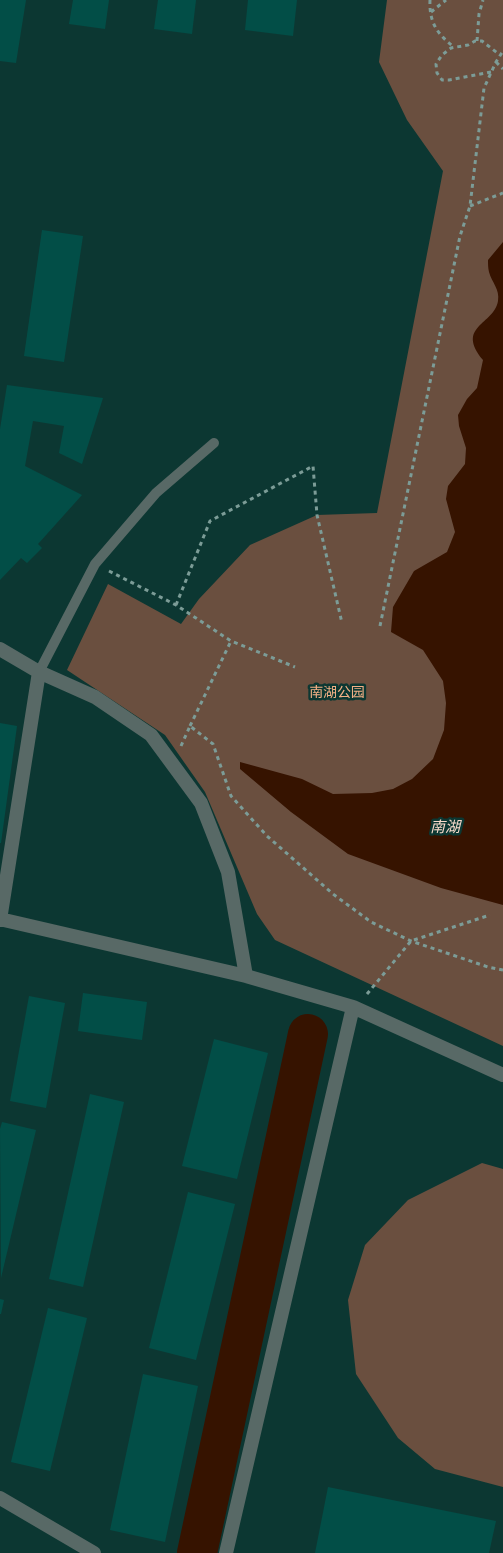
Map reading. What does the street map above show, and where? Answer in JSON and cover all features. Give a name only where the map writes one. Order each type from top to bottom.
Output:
[{"type":"street","points":[[0,649],[39,672],[95,697],[151,735],[201,803],[228,872],[246,976]]},
{"type":"street","points":[[39,672],[0,919],[246,976],[354,1007],[503,1075]]},
{"type":"street","points":[[226,1553],[354,1007]]},
{"type":"street","points":[[0,1498],[94,1553]]},
{"type":"lane","points":[[39,672],[95,564],[156,493],[214,443]]},
{"type":"path","points":[[430,0],[431,12],[441,37],[454,47]]},
{"type":"path","points":[[431,12],[446,0]]},
{"type":"path","points":[[477,41],[479,14],[483,0]]},
{"type":"path","points":[[491,72],[442,80],[437,73],[436,64],[446,50],[477,41],[482,41],[500,55]]},
{"type":"path","points":[[380,626],[460,236],[470,206],[484,88],[503,51]]},
{"type":"path","points":[[496,62],[503,69]]},
{"type":"path","points":[[470,206],[503,193]]},
{"type":"path","points":[[176,605],[210,521],[313,466],[317,515],[342,623]]},
{"type":"path","points":[[95,564],[176,605],[231,641],[295,667]]},
{"type":"path","points":[[173,765],[231,641]]},
{"type":"path","points":[[190,726],[213,744],[231,796],[267,836],[333,894],[371,922],[411,941],[488,967],[503,970]]},
{"type":"path","points":[[354,1007],[411,941],[490,915]]},
{"type":"green space","name":"南湖公园","points":[[387,0],[503,0],[503,1046],[275,940],[257,914],[205,792],[165,735],[67,670],[108,584],[181,624],[199,599],[250,545],[317,515],[377,513],[443,171],[407,120],[379,62]]},
{"type":"green space","points":[[482,1163],[503,1169],[503,1487],[435,1469],[398,1438],[356,1374],[348,1300],[365,1245],[408,1200]]},
{"type":"water","name":"南湖","points":[[503,242],[503,905],[441,888],[348,854],[291,812],[240,769],[240,762],[302,779],[333,794],[372,793],[393,789],[412,779],[433,759],[444,730],[446,703],[443,681],[423,650],[391,632],[393,607],[414,571],[447,552],[455,532],[446,499],[448,486],[465,464],[466,448],[459,426],[458,415],[467,399],[477,388],[483,360],[475,349],[474,333],[490,316],[498,301],[497,289],[488,268],[488,260]]},
{"type":"building","points":[[0,0],[26,0],[16,63],[0,61]]},
{"type":"building","points":[[73,0],[109,0],[105,29],[69,24]]},
{"type":"building","points":[[158,0],[196,0],[192,34],[154,29]]},
{"type":"building","points":[[248,0],[297,0],[293,36],[245,30]]},
{"type":"building","points":[[42,230],[83,236],[64,362],[24,356]]},
{"type":"building","points":[[7,385],[103,398],[82,464],[59,453],[64,426],[33,421],[25,466],[82,495],[38,544],[42,548],[27,563],[21,558],[0,580],[0,429]]},
{"type":"building","points":[[0,723],[17,726],[1,843],[0,843]]},
{"type":"building","points":[[83,993],[147,1002],[142,1040],[78,1031]]},
{"type":"building","points":[[29,996],[65,1003],[46,1108],[10,1101]]},
{"type":"building","points":[[214,1039],[268,1053],[237,1179],[182,1166]]},
{"type":"building","points":[[90,1094],[124,1102],[83,1287],[49,1279]]},
{"type":"building","points":[[2,1122],[36,1130],[1,1278],[0,1129]]},
{"type":"building","points":[[188,1192],[235,1204],[196,1360],[149,1348]]},
{"type":"building","points":[[0,1299],[4,1300],[1,1314],[0,1314]]},
{"type":"building","points":[[48,1308],[87,1318],[50,1471],[11,1462]]},
{"type":"building","points":[[143,1374],[198,1386],[165,1542],[110,1530]]},
{"type":"building","points":[[328,1487],[496,1521],[489,1553],[315,1553]]},
{"type":"waterway","points":[[197,1553],[308,1034]]}]
